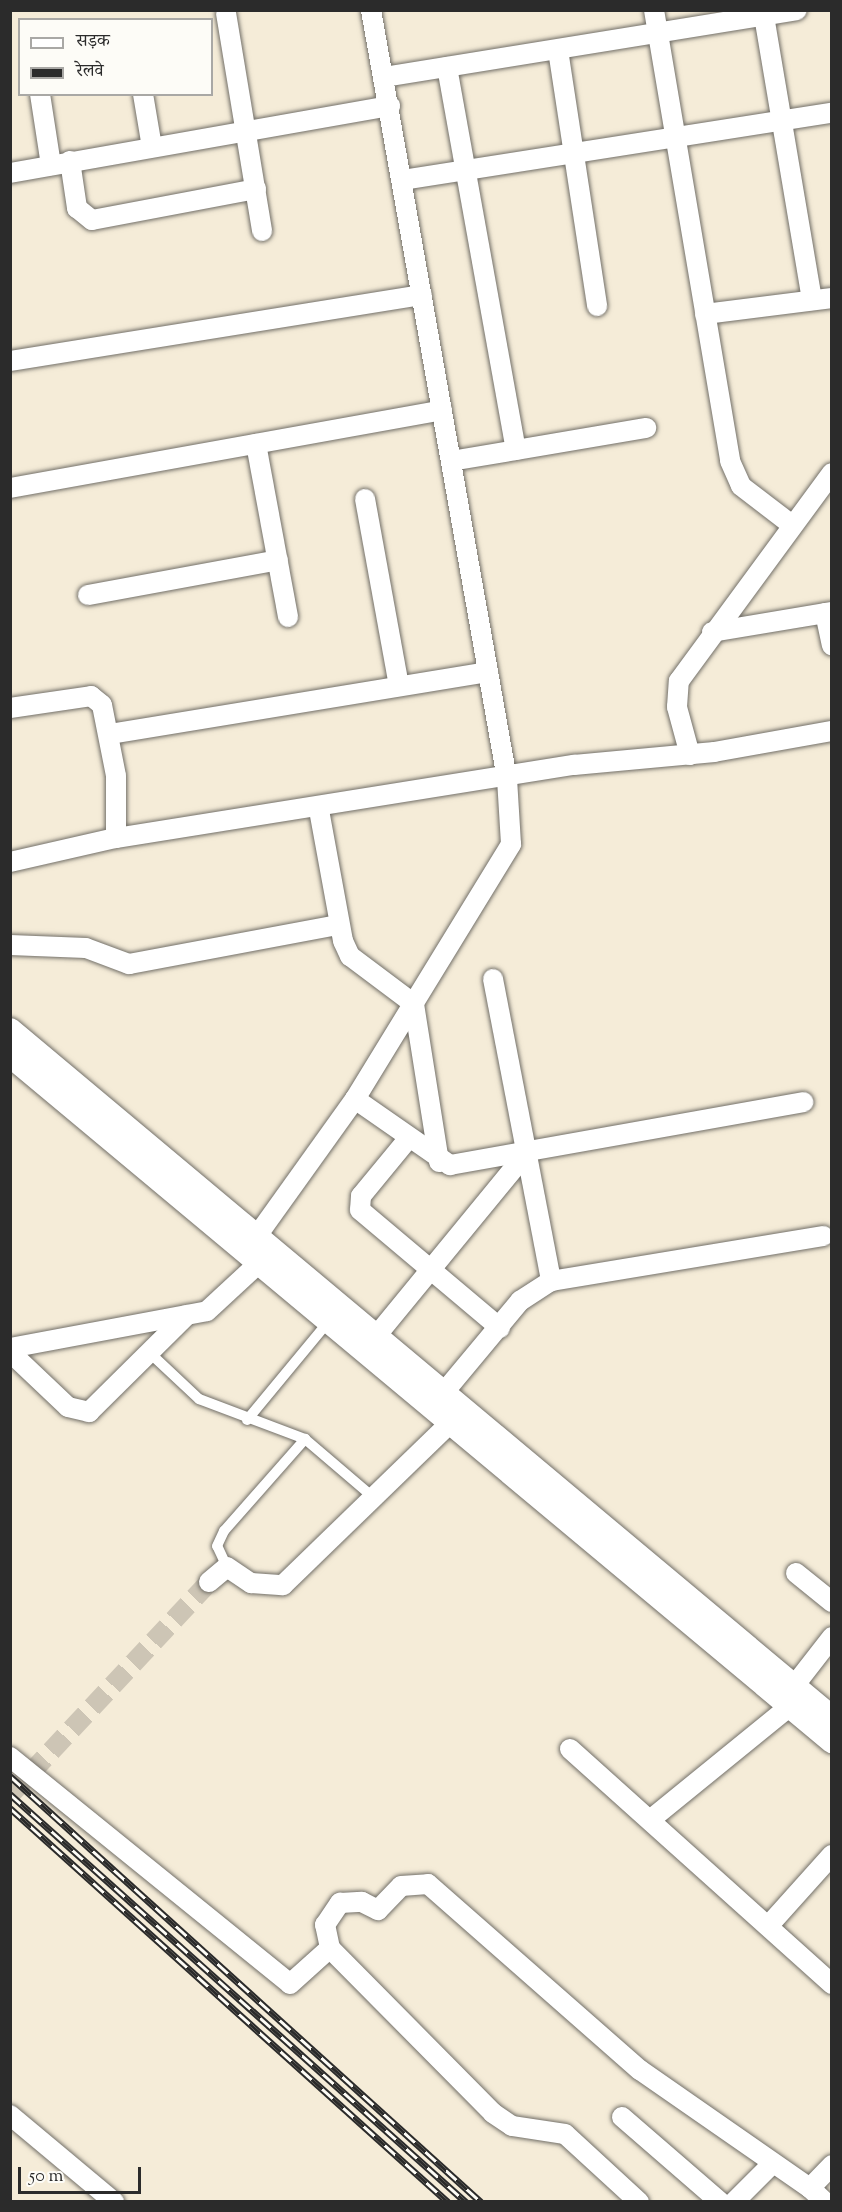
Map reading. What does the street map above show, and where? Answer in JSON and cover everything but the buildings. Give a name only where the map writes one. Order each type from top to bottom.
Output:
[{"type":"street","points":[[10,1350],[187,1315],[224,1300],[252,1252],[414,1004],[511,844],[507,779],[390,106],[371,10]]},
{"type":"street","points":[[654,10],[734,476],[792,525]]},
{"type":"street","points":[[384,78],[797,10]]},
{"type":"street","points":[[226,14],[248,129],[262,231]]},
{"type":"street","points":[[764,16],[812,300]]},
{"type":"street","points":[[558,50],[597,306]]},
{"type":"street","points":[[447,67],[516,450]]},
{"type":"street","points":[[41,96],[77,208],[92,220],[256,189]]},
{"type":"street","points":[[143,96],[152,147]]},
{"type":"street","points":[[10,173],[248,129],[390,106]]},
{"type":"street","points":[[402,180],[831,113]]},
{"type":"street","points":[[10,361],[422,295]]},
{"type":"street","points":[[705,314],[831,298]]},
{"type":"street","points":[[10,488],[442,410]]},
{"type":"street","points":[[451,461],[646,428]]},
{"type":"street","points":[[256,444],[288,617]]},
{"type":"street","points":[[690,755],[676,693],[712,632],[831,473]]},
{"type":"street","points":[[365,499],[399,686]]},
{"type":"street","points":[[809,503],[831,499]]},
{"type":"street","points":[[88,595],[278,560]]},
{"type":"street","points":[[712,632],[828,612],[831,645]]},
{"type":"street","points":[[110,735],[488,672]]},
{"type":"street","points":[[10,708],[91,696],[102,705],[110,735],[116,838]]},
{"type":"street","points":[[10,862],[116,838],[319,810],[507,779],[574,765],[690,755],[831,731]]},
{"type":"street","points":[[319,810],[338,925],[350,956],[414,1004],[439,1162]]},
{"type":"street","points":[[11,940],[86,948],[129,964],[338,925]]},
{"type":"street","points":[[493,979],[551,1281]]},
{"type":"street","points":[[10,1030],[329,1321],[439,1398],[792,1696],[831,1741]]},
{"type":"street","points":[[10,1055],[252,1252],[377,1335],[439,1398],[452,1421],[792,1696],[831,1718]]},
{"type":"street","points":[[354,1099],[439,1162],[462,1166],[802,1102]]},
{"type":"street","points":[[408,1139],[358,1204],[365,1216],[500,1328]]},
{"type":"street","points":[[377,1335],[525,1155]]},
{"type":"street","points":[[439,1398],[500,1328],[520,1301],[551,1281],[823,1236]]},
{"type":"street","points":[[10,1350],[79,1412],[98,1407],[187,1315]]},
{"type":"street","points":[[209,1582],[227,1567],[251,1582],[283,1586],[452,1421]]},
{"type":"street","points":[[796,1573],[831,1602]]},
{"type":"street","points":[[650,1820],[792,1696],[831,1637]]},
{"type":"street","points":[[570,1749],[770,1924],[831,1984]]},
{"type":"street","points":[[10,1757],[290,1984],[330,1947]]},
{"type":"street","points":[[770,1924],[831,1855]]},
{"type":"street","points":[[639,2202],[565,2134],[512,2126],[493,2113],[330,1947],[325,1925],[340,1903],[362,1902],[378,1910],[401,1886],[428,1884],[632,2064],[771,2165],[810,2188],[825,2202]]},
{"type":"street","points":[[10,2115],[114,2202]]},
{"type":"street","points":[[622,2117],[720,2202]]},
{"type":"street","points":[[734,2202],[771,2165]]},
{"type":"street","points":[[810,2188],[831,2165]]},
{"type":"lane","points":[[247,1420],[329,1321]]},
{"type":"lane","points":[[151,1354],[199,1399],[247,1420],[305,1439],[373,1497]]},
{"type":"lane","points":[[227,1567],[217,1546],[224,1531],[305,1439]]},
{"type":"tunnel","points":[[10,1795],[209,1582]]},
{"type":"railway","points":[[10,1776],[481,2202]]},
{"type":"railway","points":[[10,1794],[466,2202]]},
{"type":"railway","points":[[10,1808],[448,2202]]}]
